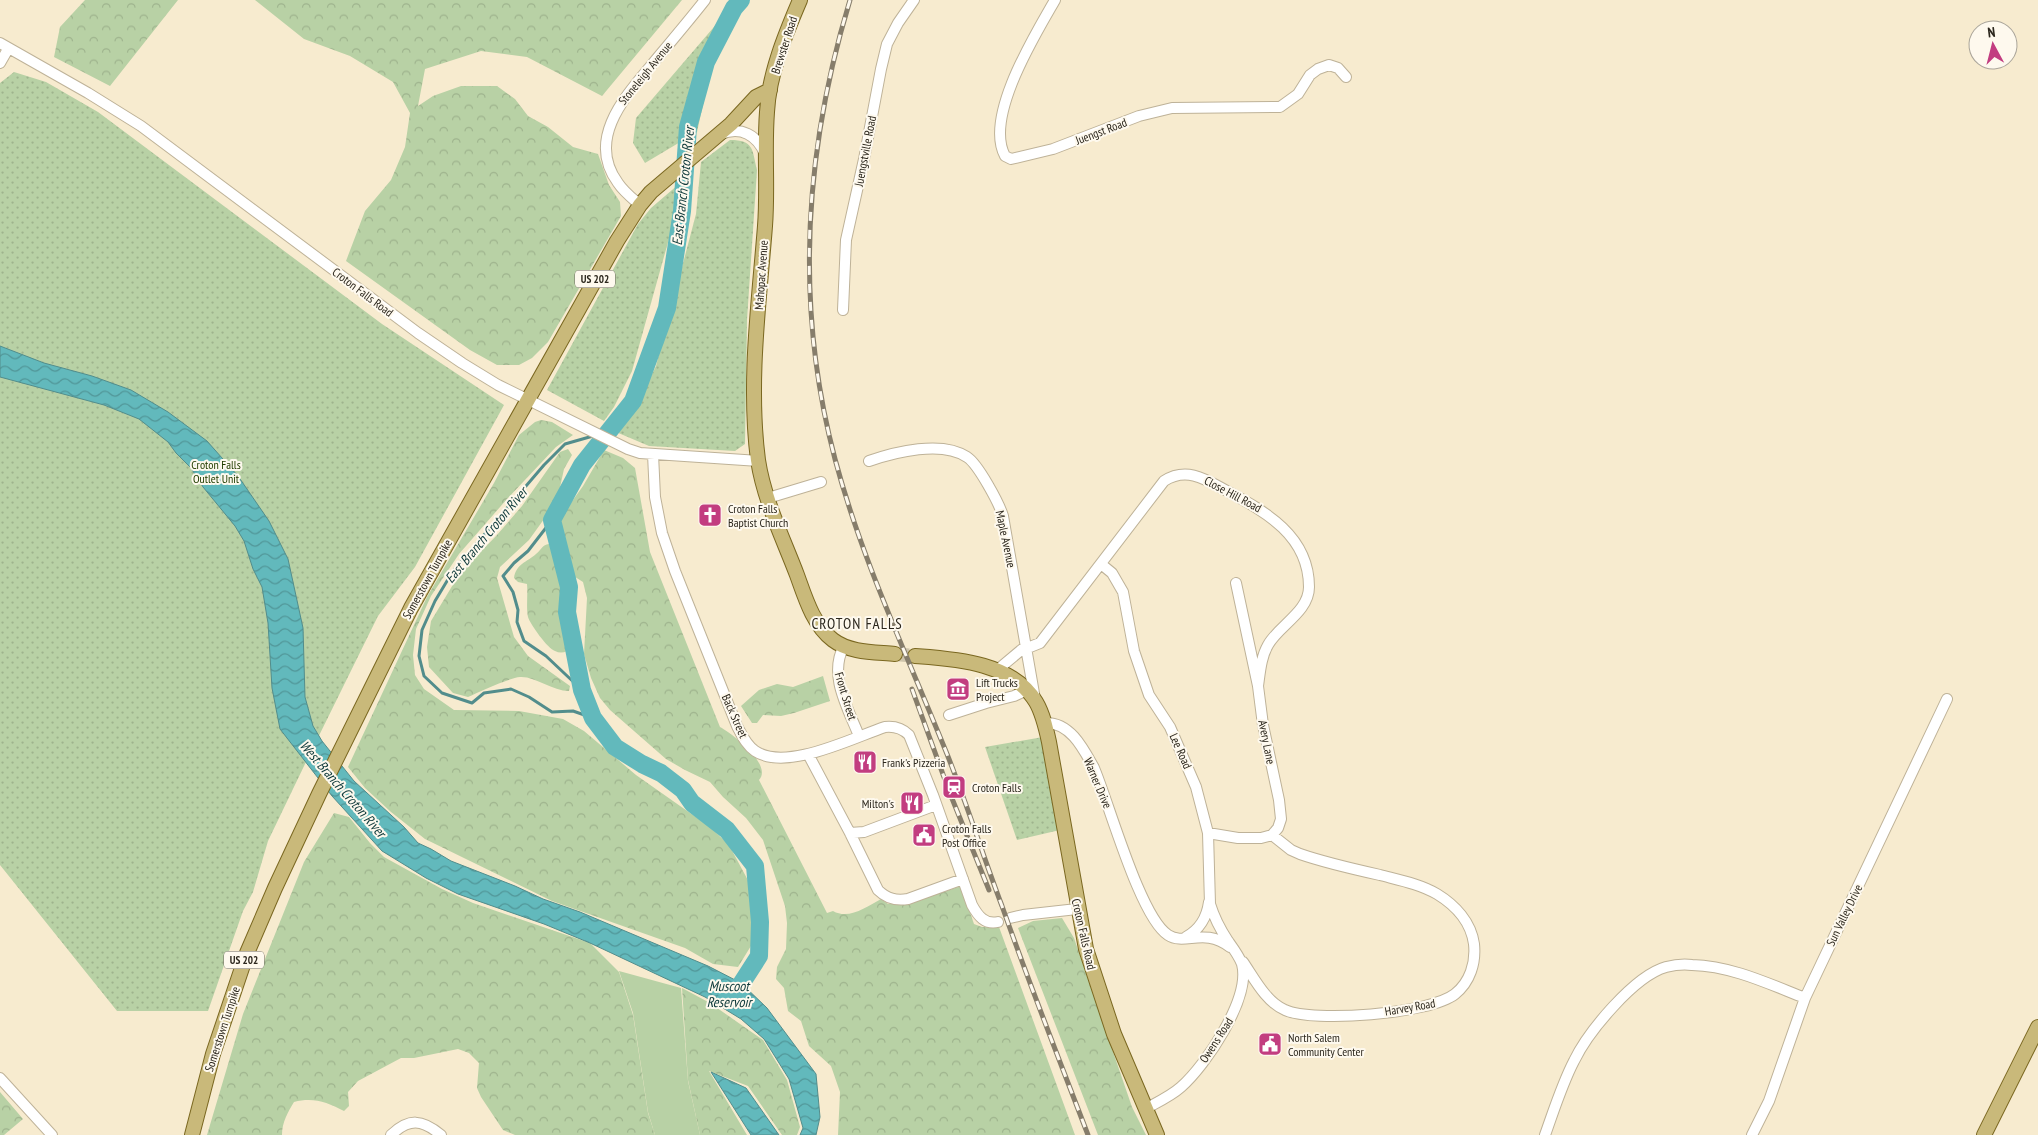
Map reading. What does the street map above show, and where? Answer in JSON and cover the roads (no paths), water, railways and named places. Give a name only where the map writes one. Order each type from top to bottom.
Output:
[{"type":"main road","name":"Brewster Road","points":[[770,90],[785,35],[800,0]]},
{"type":"main road","name":"Somerstown Turnpike","points":[[192,1135],[213,1054],[247,953],[319,794],[410,608],[617,241],[640,205],[676,168],[713,139],[742,113],[756,97],[770,90]]},
{"type":"main road","name":"Mahopac Avenue","points":[[768,498],[758,460],[755,412],[756,357],[766,218],[766,111],[770,90]]},
{"type":"main road","points":[[768,498],[817,622],[833,640],[844,646],[856,650],[895,654]]},
{"type":"main road","points":[[915,656],[965,662],[996,671],[1031,695],[1045,723]]},
{"type":"main road","name":"Croton Falls Road","points":[[1045,723],[1077,909],[1086,949],[1121,1051],[1158,1135]]},
{"type":"main road","points":[[1984,1135],[2038,1027]]},
{"type":"street","name":"Stoneleigh Avenue","points":[[640,205],[624,191],[612,172],[607,151],[609,127],[613,116],[628,94],[706,0]]},
{"type":"street","name":"Juengstville Road","points":[[843,310],[846,240],[881,69],[887,44],[898,23],[914,0]]},
{"type":"street","name":"Juengst Road","points":[[1055,0],[1007,94],[999,130],[1002,150],[1005,156],[1011,158],[1054,150],[1139,116],[1172,108],[1280,107],[1298,94],[1310,75],[1318,69],[1329,65],[1338,68],[1346,77]]},
{"type":"street","points":[[0,63],[4,46]]},
{"type":"street","name":"Croton Falls Road","points":[[4,46],[88,93],[141,126],[418,333],[478,373],[628,449],[653,454],[758,460]]},
{"type":"street","points":[[713,139],[735,130],[750,134],[757,140],[766,158]]},
{"type":"street","name":"Maple Avenue","points":[[869,461],[909,450],[939,449],[965,455],[973,462],[997,501],[1003,516],[1026,646],[1031,695]]},
{"type":"street","name":"Back Street","points":[[653,454],[655,497],[668,553],[743,736],[754,751],[764,755],[786,758],[808,754],[859,736]]},
{"type":"street","name":"Close Hill Road","points":[[996,671],[1026,646],[1030,647],[1040,643],[1164,481],[1179,474],[1188,474],[1206,479],[1273,518],[1291,537],[1305,563],[1309,590],[1305,601],[1297,613],[1268,645],[1260,670],[1258,686]]},
{"type":"street","points":[[768,498],[821,482]]},
{"type":"street","name":"Lee Road","points":[[1101,564],[1112,573],[1123,592],[1134,651],[1144,683],[1154,706],[1170,727],[1190,773],[1208,833],[1212,913],[1233,949]]},
{"type":"street","name":"Avery Lane","points":[[1236,583],[1258,686],[1280,810],[1281,819],[1278,828],[1272,835]]},
{"type":"street","name":"Front Street","points":[[844,646],[838,661],[837,670],[848,713],[859,736],[892,726],[909,734],[972,905],[976,913],[989,923],[998,922]]},
{"type":"street","points":[[949,715],[1014,696],[1031,695]]},
{"type":"street","name":"Sun Valley Drive","points":[[1752,1135],[1769,1101],[1805,998],[1947,699]]},
{"type":"street","name":"Warner Drive","points":[[1045,723],[1060,725],[1069,732],[1084,752],[1101,785],[1149,912],[1160,928],[1167,934],[1174,938],[1182,939]]},
{"type":"street","points":[[808,754],[878,890],[891,899],[908,899],[963,879]]},
{"type":"street","points":[[850,833],[864,832],[936,805]]},
{"type":"street","points":[[1208,833],[1250,839],[1272,835]]},
{"type":"street","name":"Harvey Road","points":[[1240,958],[1277,1006],[1286,1011],[1320,1015],[1394,1012],[1436,1004],[1456,994],[1470,974],[1474,963],[1475,952],[1470,930],[1457,910],[1441,897],[1410,883],[1300,854],[1291,850],[1272,835]]},
{"type":"street","points":[[1182,939],[1196,929],[1204,920],[1210,894]]},
{"type":"street","points":[[1010,918],[1077,909]]},
{"type":"street","points":[[1182,939],[1204,936],[1215,938],[1233,949],[1240,958]]},
{"type":"street","name":"Owens Road","points":[[1145,1109],[1173,1094],[1183,1085],[1217,1042],[1235,1010],[1243,972],[1240,958]]},
{"type":"street","points":[[1544,1135],[1574,1061],[1584,1043],[1611,1008],[1653,973],[1665,967],[1678,965],[1712,967],[1733,971],[1805,998]]},
{"type":"street","points":[[0,1078],[52,1135]]},
{"type":"street","points":[[391,1135],[400,1127],[410,1122],[421,1123],[441,1135]]},
{"type":"water","points":[[0,346],[44,363],[92,376],[131,390],[168,412],[207,441],[238,476],[269,521],[288,559],[303,628],[305,697],[313,726],[322,741],[354,781],[404,827],[418,843],[451,861],[543,899],[580,912],[708,966],[741,983],[767,1008],[816,1074],[820,1117],[816,1135],[800,1135],[803,1128],[789,1079],[764,1039],[741,1019],[705,997],[590,943],[544,924],[458,894],[426,878],[382,851],[332,796],[280,729],[272,688],[268,623],[262,587],[253,569],[244,541],[235,526],[203,487],[191,468],[168,442],[139,419],[104,405],[0,377]]},
{"type":"water","points":[[711,1072],[746,1088],[779,1135],[751,1135]]},
{"type":"waterway","name":"East Branch Croton River","points":[[726,991],[734,995],[759,956],[760,922],[755,866],[727,830],[692,803],[683,790],[661,773],[642,764],[615,747],[593,718],[582,690],[567,612],[569,587],[552,520],[582,465],[633,401],[667,308],[682,211],[688,127],[706,62],[734,8],[741,0]]},
{"type":"waterway","name":"East Branch Croton River","points":[[601,433],[612,429]]},
{"type":"waterway","name":"East Branch Croton River","points":[[593,436],[565,444],[544,465],[453,571],[435,601],[422,630],[419,656],[424,676],[442,693],[472,703],[484,693],[511,689],[529,697],[552,712],[573,711],[593,718]]},
{"type":"waterway","name":"East Branch Croton River","points":[[552,520],[528,551],[503,576],[513,592],[518,610],[517,622],[524,641],[546,656],[582,690]]},
{"type":"tunnel","points":[[895,654],[915,656]]},
{"type":"railway","points":[[850,0],[834,57],[822,114],[814,171],[810,228],[810,286],[814,343],[822,401],[835,459],[858,534],[886,608],[954,773],[1023,964],[1088,1135]]},
{"type":"railway","points":[[912,689],[949,791],[989,890]]},
{"type":"place","name":"Croton Falls Baptist Church","points":[[710,515]]},
{"type":"place","name":"Lift Trucks Project","points":[[958,689]]},
{"type":"place","name":"Frank's Pizzeria","points":[[865,762]]},
{"type":"place","name":"Croton Falls","points":[[954,787]]},
{"type":"place","name":"Milton's","points":[[912,803]]},
{"type":"place","name":"Croton Falls Post Office","points":[[924,835]]},
{"type":"place","name":"North Salem Community Center","points":[[1270,1044]]},
{"type":"district","name":"CROTON FALLS","points":[[857,623]]},
{"type":"park label","name":"Croton Falls Outlet Unit","points":[[216,471]]},
{"type":"water label","name":"West Branch Croton River","points":[[343,789]]},
{"type":"water label","name":"Muscoot Reservoir","points":[[729,994]]}]
